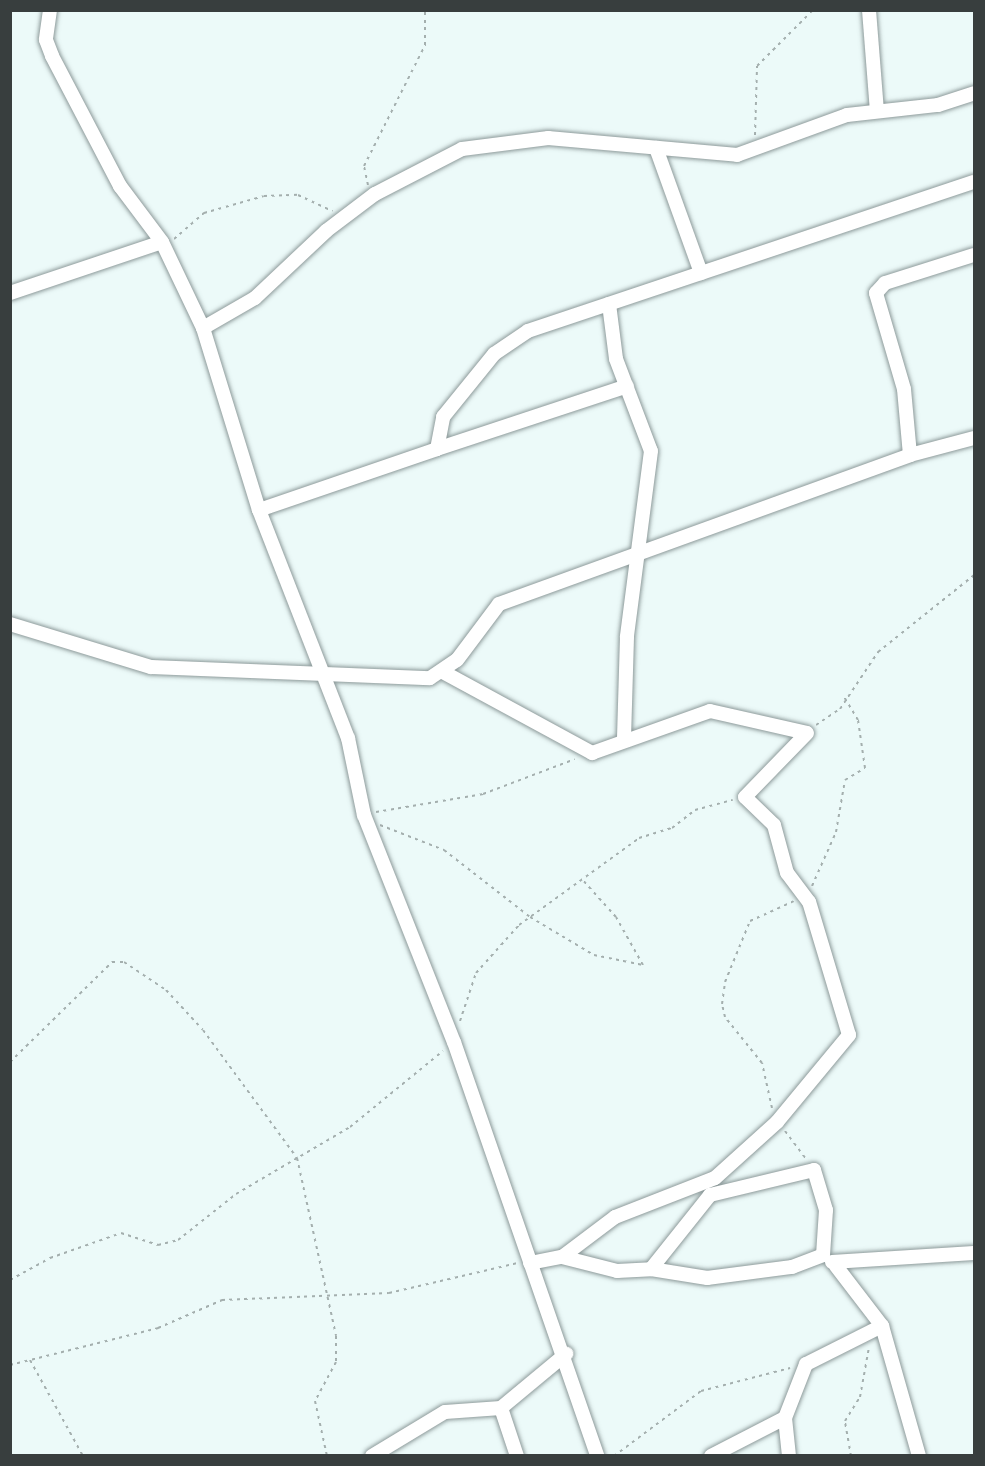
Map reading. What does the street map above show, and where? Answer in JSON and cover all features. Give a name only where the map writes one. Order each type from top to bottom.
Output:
[{"type":"street","points":[[50,10],[46,40],[52,56],[120,186],[162,242],[203,328],[259,510],[325,671],[348,738],[366,822],[454,1042],[530,1263],[566,1354],[597,1455]]},
{"type":"street","points":[[869,10],[877,111]]},
{"type":"street","points":[[203,328],[255,298],[342,216],[375,194],[450,154],[492,143],[548,138],[715,156],[754,150],[791,132],[877,111],[938,105],[975,93]]},
{"type":"street","points":[[656,148],[701,273]]},
{"type":"street","points":[[437,448],[443,417],[507,341],[609,304],[975,182]]},
{"type":"street","points":[[10,293],[162,242]]},
{"type":"street","points":[[910,455],[904,389],[876,293],[885,283],[975,255]]},
{"type":"street","points":[[609,304],[613,348],[651,452],[636,554],[624,665],[624,741]]},
{"type":"street","points":[[259,510],[437,448],[627,386]]},
{"type":"street","points":[[10,624],[151,667],[325,671],[423,679],[443,672],[499,604],[910,455],[975,438]]},
{"type":"street","points":[[443,672],[592,753],[710,711],[807,733]]},
{"type":"street","points":[[562,1257],[615,1217],[716,1178],[777,1122],[849,1035],[806,895],[787,873],[774,825],[746,797],[807,733]]},
{"type":"street","points":[[651,1269],[710,1195],[814,1170],[826,1210],[823,1255]]},
{"type":"street","points":[[836,1266],[975,1253]]},
{"type":"street","points":[[530,1263],[562,1257],[617,1271],[651,1269],[707,1278],[784,1269],[823,1255]]},
{"type":"street","points":[[823,1255],[836,1266],[878,1327],[919,1455]]},
{"type":"street","points":[[789,1455],[785,1418],[806,1364],[878,1327]]},
{"type":"street","points":[[372,1455],[445,1412],[501,1408],[566,1354]]},
{"type":"street","points":[[501,1408],[517,1455]]},
{"type":"street","points":[[711,1455],[785,1418]]},
{"type":"path","points":[[375,194],[363,180],[364,166],[425,45],[425,10]]},
{"type":"path","points":[[754,150],[757,66],[813,10]]},
{"type":"path","points":[[162,242],[177,238],[204,213],[264,196],[298,195],[342,216]]},
{"type":"path","points":[[807,733],[840,709],[845,698],[878,652],[975,575]]},
{"type":"path","points":[[814,1170],[777,1122],[762,1063],[725,1017],[722,1005],[726,982],[750,921],[806,895],[822,873],[836,832],[845,780],[865,768],[858,720],[845,698]]},
{"type":"path","points":[[366,822],[483,794],[592,753]]},
{"type":"path","points":[[10,1280],[50,1258],[121,1233],[158,1245],[178,1240],[236,1194],[350,1127],[454,1042],[476,973],[530,917],[621,849],[672,828],[695,810],[746,797]]},
{"type":"path","points":[[366,822],[390,826],[444,850],[530,917],[594,955],[643,965],[616,916],[581,878]]},
{"type":"path","points":[[10,1062],[112,962],[124,962],[166,990],[203,1030],[297,1158],[315,1224],[336,1362],[315,1401],[327,1455]]},
{"type":"path","points":[[10,1365],[158,1328],[222,1300],[324,1293],[389,1293],[504,1262],[530,1263]]},
{"type":"path","points":[[851,1455],[845,1421],[860,1396],[878,1327]]},
{"type":"path","points":[[30,1360],[83,1455]]},
{"type":"path","points":[[614,1455],[701,1391],[806,1364]]}]
